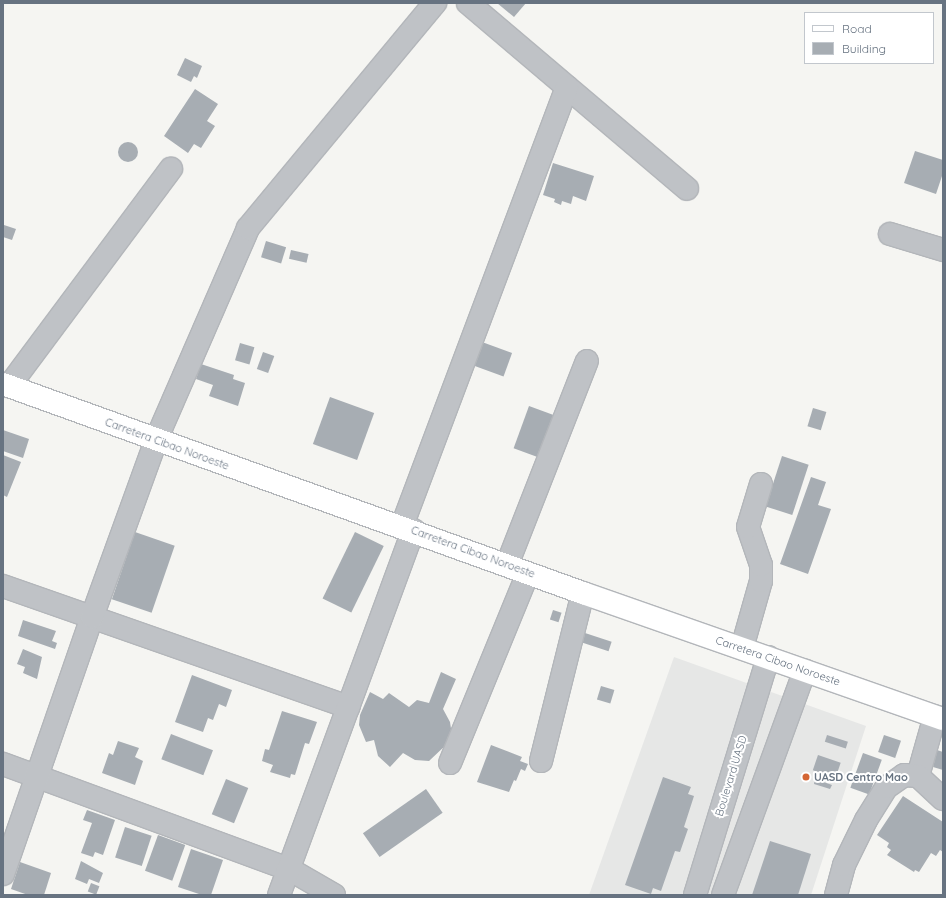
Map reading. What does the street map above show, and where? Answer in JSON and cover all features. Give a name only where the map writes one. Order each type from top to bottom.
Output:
[{"type":"main road","name":"Carretera Cibao Noroeste","points":[[6,385],[156,440],[408,528],[583,593],[939,717]]},
{"type":"street","points":[[3,874],[36,775],[156,440],[248,228],[435,3]]},
{"type":"street","points":[[468,3],[687,189]]},
{"type":"street","points":[[279,895],[348,707],[408,528],[567,87]]},
{"type":"street","points":[[6,385],[171,169]]},
{"type":"street","points":[[890,234],[943,250]]},
{"type":"street","points":[[507,565],[587,361]]},
{"type":"street","points":[[742,648],[761,581],[761,565],[748,527],[761,484]]},
{"type":"street","points":[[450,763],[528,573]]},
{"type":"street","points":[[3,586],[348,707]]},
{"type":"street","points":[[541,761],[583,593]]},
{"type":"street","name":"Boulevard UASD","points":[[695,895],[768,657]]},
{"type":"street","points":[[723,895],[806,670]]},
{"type":"street","points":[[918,776],[939,717]]},
{"type":"street","points":[[3,764],[289,869],[334,895]]},
{"type":"street","points":[[836,895],[844,864],[866,820],[887,787],[904,775],[918,776],[943,799]]},
{"type":"shaded area","points":[[674,657],[866,726],[811,895],[589,895]]},
{"type":"building","points":[[497,3],[526,3],[514,17]]},
{"type":"building","points":[[185,58],[202,66],[197,78],[194,76],[191,82],[177,75]]},
{"type":"building","points":[[195,89],[218,104],[207,121],[215,126],[201,148],[194,144],[188,153],[164,136]]},
{"type":"building","points":[[128,142],[135,145],[138,152],[135,159],[128,162],[121,159],[118,152],[121,145]]},
{"type":"building","points":[[915,151],[943,160],[943,173],[936,194],[904,183]]},
{"type":"building","points":[[553,163],[594,176],[586,201],[573,196],[571,204],[562,201],[561,205],[554,202],[555,199],[543,195]]},
{"type":"building","points":[[4,225],[16,229],[12,240],[3,237]]},
{"type":"building","points":[[266,241],[286,247],[281,263],[261,257]]},
{"type":"building","points":[[291,250],[309,254],[307,263],[289,259]]},
{"type":"building","points":[[482,342],[512,353],[504,376],[473,365]]},
{"type":"building","points":[[240,343],[254,347],[249,364],[235,360]]},
{"type":"building","points":[[263,352],[274,356],[268,373],[257,369]]},
{"type":"building","points":[[201,364],[234,375],[233,379],[245,383],[238,406],[209,396],[213,385],[196,379]]},
{"type":"building","points":[[330,397],[374,413],[357,460],[313,444]]},
{"type":"building","points":[[529,406],[556,416],[541,458],[514,448]]},
{"type":"building","points":[[813,408],[826,412],[821,430],[807,426]]},
{"type":"building","points":[[3,430],[29,439],[23,458],[3,451]]},
{"type":"building","points":[[3,455],[21,462],[7,497],[3,495]]},
{"type":"building","points":[[782,456],[809,465],[792,515],[766,506]]},
{"type":"building","points":[[811,477],[826,482],[818,505],[831,509],[808,574],[780,564]]},
{"type":"building","points":[[135,532],[175,546],[152,613],[112,599]]},
{"type":"building","points":[[355,532],[384,546],[351,613],[323,599]]},
{"type":"building","points":[[553,610],[562,613],[558,622],[550,620]]},
{"type":"building","points":[[23,620],[56,631],[52,641],[57,643],[55,649],[18,636]]},
{"type":"building","points":[[585,633],[612,642],[609,651],[582,643]]},
{"type":"building","points":[[23,649],[42,657],[37,679],[23,673],[25,667],[17,664]]},
{"type":"building","points":[[441,672],[456,679],[443,709],[450,722],[452,735],[447,744],[429,761],[415,760],[403,753],[390,767],[378,756],[374,740],[366,742],[359,725],[360,715],[370,692],[383,699],[389,693],[409,707],[417,700],[429,703]]},
{"type":"building","points":[[192,675],[232,690],[226,707],[219,704],[213,720],[208,718],[203,732],[175,722]]},
{"type":"building","points":[[601,686],[614,690],[610,703],[597,699]]},
{"type":"building","points":[[282,711],[317,722],[309,744],[305,743],[295,775],[291,774],[290,778],[270,772],[273,765],[262,761],[265,749],[269,750]]},
{"type":"building","points":[[171,734],[213,750],[203,775],[161,759]]},
{"type":"building","points":[[827,735],[848,742],[846,748],[825,742]]},
{"type":"building","points":[[884,735],[901,741],[895,758],[878,752]]},
{"type":"building","points":[[118,741],[139,748],[135,757],[143,761],[135,785],[102,773],[109,753],[113,755]]},
{"type":"building","points":[[491,745],[522,757],[520,761],[528,764],[525,771],[521,769],[509,792],[477,782]]},
{"type":"building","points":[[937,750],[943,752],[943,770],[933,767]]},
{"type":"building","points":[[863,753],[882,760],[869,795],[850,788]]},
{"type":"building","points":[[818,755],[841,763],[835,778],[813,770]]},
{"type":"building","points":[[663,777],[691,787],[688,794],[694,796],[684,827],[688,829],[680,852],[675,851],[661,891],[653,888],[651,894],[625,885]]},
{"type":"building","points":[[226,779],[248,788],[234,823],[212,814]]},
{"type":"building","points":[[815,779],[832,785],[830,789],[814,784]]},
{"type":"building","points":[[426,789],[443,813],[380,857],[363,833]]},
{"type":"building","points":[[903,796],[943,822],[943,852],[940,850],[936,856],[931,853],[919,872],[915,870],[914,872],[887,855],[891,850],[887,847],[889,843],[877,835]]},
{"type":"building","points":[[87,810],[115,820],[103,855],[95,852],[93,857],[81,853],[92,823],[83,820]]},
{"type":"building","points":[[125,827],[152,836],[142,866],[115,857]]},
{"type":"building","points":[[158,835],[185,845],[172,881],[145,871]]},
{"type":"building","points":[[770,841],[811,854],[798,895],[752,895]]},
{"type":"building","points":[[191,849],[223,860],[211,895],[202,895],[178,887]]},
{"type":"building","points":[[81,861],[103,873],[99,883],[89,879],[87,884],[75,879]]},
{"type":"building","points":[[20,862],[51,873],[44,895],[28,895],[11,889]]},
{"type":"building","points":[[91,883],[99,886],[96,895],[88,891]]},
{"type":"place","name":"UASD Centro Mao","points":[[806,777]]}]
